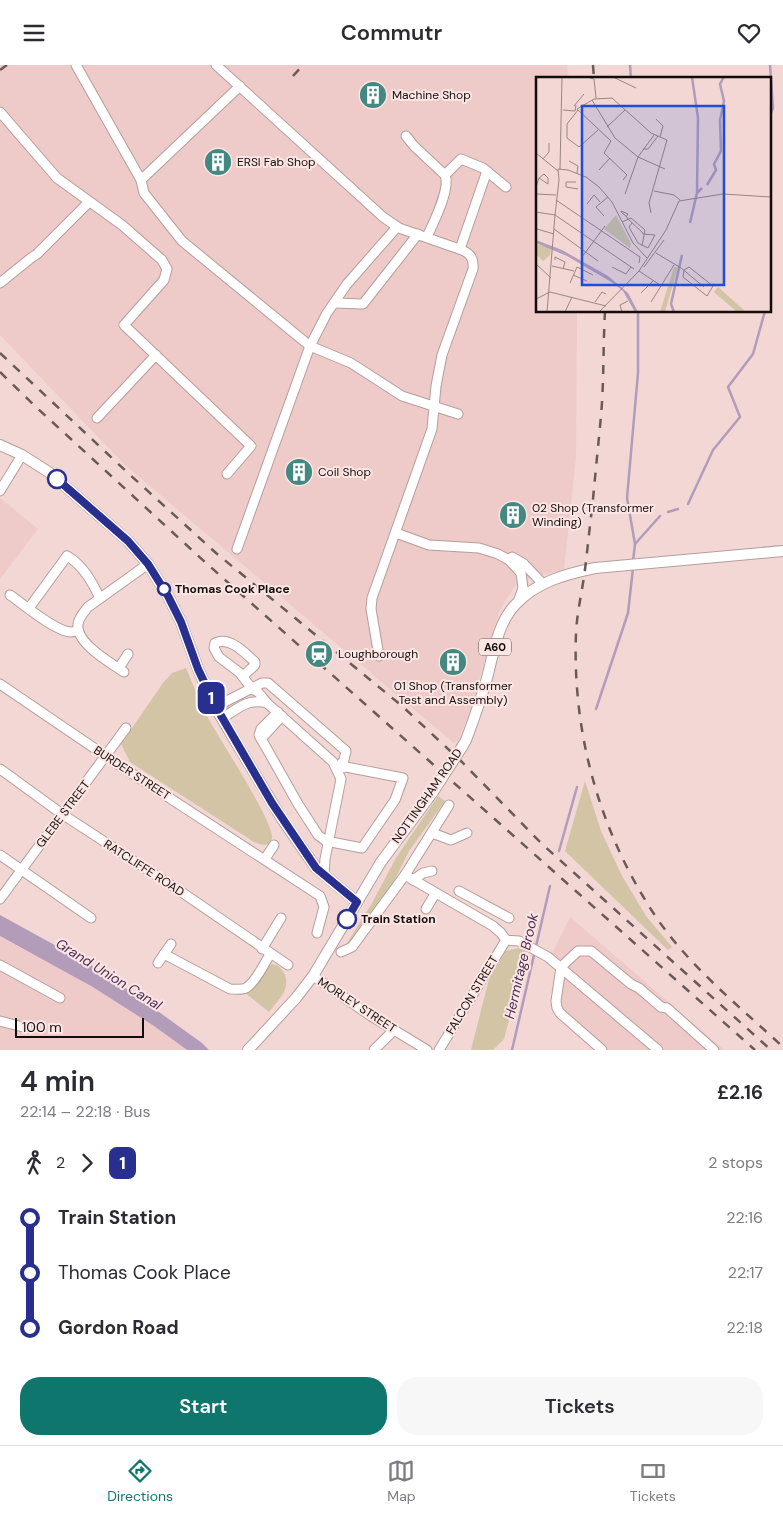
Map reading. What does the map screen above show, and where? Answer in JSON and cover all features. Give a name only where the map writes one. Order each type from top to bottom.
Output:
[{"type":"main road","points":[[0,445],[22,455],[50,473],[128,541],[148,564],[168,596],[181,622],[198,669],[216,707],[282,819],[316,868],[357,902]]},
{"type":"main road","name":"NOTTINGHAM ROAD","points":[[248,1050],[296,998],[313,976],[384,856],[432,792],[462,747],[483,692],[496,642],[509,612],[518,602],[543,584],[565,575],[594,568],[666,560],[783,551]]},
{"type":"street","points":[[76,65],[141,181],[144,193],[182,241],[310,346],[351,363],[402,396],[458,414]]},
{"type":"street","points":[[216,65],[383,217],[397,227],[460,249],[471,256],[473,260],[473,269],[442,355],[433,405],[432,429],[372,598],[370,609],[379,656]]},
{"type":"street","points":[[141,181],[240,87]]},
{"type":"street","points":[[0,112],[57,178],[122,225],[162,260],[167,269],[164,280],[124,325],[251,446],[226,474]]},
{"type":"street","points":[[406,136],[447,179],[445,191],[427,237]]},
{"type":"street","points":[[445,175],[461,159],[487,171],[506,187]]},
{"type":"street","points":[[460,249],[487,171]]},
{"type":"street","points":[[0,283],[37,254],[89,202]]},
{"type":"street","points":[[237,549],[310,346],[347,284],[397,227]]},
{"type":"street","points":[[334,303],[363,304],[418,234]]},
{"type":"street","points":[[97,419],[156,355]]},
{"type":"street","points":[[0,491],[22,455]]},
{"type":"street","points":[[396,533],[425,544],[479,548],[509,556],[524,564],[543,584]]},
{"type":"street","points":[[498,554],[509,560],[522,573],[523,588],[518,602]]},
{"type":"street","points":[[29,609],[67,556],[77,563],[86,574],[100,598]]},
{"type":"street","points":[[128,654],[121,670],[93,650],[82,638],[78,630],[78,623],[88,607],[148,564]]},
{"type":"street","points":[[10,595],[62,630],[72,633],[78,630]]},
{"type":"street","points":[[242,676],[255,665],[255,662],[231,643],[225,641],[215,643],[214,648],[219,657],[242,676],[252,689],[258,692],[267,703],[333,762],[337,769],[341,779],[328,841],[324,875]]},
{"type":"street","points":[[216,707],[262,683],[268,683],[346,751],[344,760],[337,769]]},
{"type":"street","name":"BURDER STREET","points":[[0,684],[106,756],[320,895],[328,907],[317,933]]},
{"type":"street","points":[[222,718],[249,701],[257,700],[267,703]]},
{"type":"street","points":[[280,714],[261,729],[259,735],[310,823],[321,838],[362,848],[395,800],[403,778],[346,767],[337,769]]},
{"type":"street","points":[[305,736],[308,728],[308,717]]},
{"type":"street","name":"GLEBE STREET","points":[[0,899],[126,728]]},
{"type":"street","name":"RATCLIFFE ROAD","points":[[0,769],[62,814],[180,891],[288,965]]},
{"type":"street","points":[[342,952],[352,947],[409,877],[449,805]]},
{"type":"street","points":[[432,833],[451,840],[467,833]]},
{"type":"street","points":[[265,859],[274,845]]},
{"type":"street","points":[[0,855],[91,918]]},
{"type":"street","points":[[409,877],[432,871]]},
{"type":"street","points":[[409,877],[435,894],[498,929],[506,940],[519,941],[548,957],[658,1050]]},
{"type":"street","points":[[459,891],[509,918]]},
{"type":"street","points":[[426,909],[435,894]]},
{"type":"street","points":[[472,914],[478,902]]},
{"type":"street","points":[[262,949],[280,918]]},
{"type":"street","name":"FALCON STREET","points":[[439,1050],[447,1043],[506,940]]},
{"type":"street","points":[[158,963],[171,944]]},
{"type":"street","points":[[602,1050],[560,1013],[557,1008],[556,1001],[561,967],[578,951],[591,951],[631,984],[640,987],[661,1007],[667,1008],[714,1050]]},
{"type":"street","points":[[164,953],[230,989],[241,989],[252,983],[270,954]]},
{"type":"street","points":[[0,965],[60,999]]},
{"type":"street","name":"MORLEY STREET","points":[[313,976],[426,1050]]},
{"type":"street","points":[[0,1021],[27,1028]]},
{"type":"street","points":[[374,1050],[394,1030]]},
{"type":"shaded area","points":[[0,65],[567,65],[569,77],[536,77],[536,313],[577,313],[576,457],[564,569],[519,581],[505,601],[499,612],[471,708],[459,739],[454,743],[125,465],[0,335]]},
{"type":"shaded area","points":[[0,498],[38,529],[0,579]]},
{"type":"shaded area","points":[[186,668],[208,718],[264,814],[272,837],[268,844],[263,845],[254,842],[130,762],[121,744],[163,683],[172,673]]},
{"type":"shaded area","points":[[585,781],[601,831],[622,876],[646,916],[672,947],[668,950],[565,851]]},
{"type":"shaded area","points":[[438,796],[445,801],[409,851],[391,887],[348,947],[344,948],[372,903],[396,858]]},
{"type":"shaded area","points":[[0,915],[102,971],[209,1050],[187,1050],[154,1026],[91,986],[0,936]]},
{"type":"shaded area","points":[[570,917],[724,1050],[596,1050],[552,1010],[550,1006],[557,969],[548,962]]},
{"type":"shaded area","points":[[0,937],[79,979],[154,1026],[186,1050],[0,1050]]},
{"type":"shaded area","points":[[518,948],[527,950],[504,1039],[493,1050],[471,1050],[489,979],[506,951]]},
{"type":"shaded area","points":[[272,964],[281,969],[285,976],[286,987],[269,1012],[244,992],[255,986]]},
{"type":"waterway","points":[[630,65],[631,77]]},
{"type":"waterway","name":"Hermitage Brook","points":[[770,65],[773,108],[770,116]]},
{"type":"waterway","points":[[635,544],[627,498],[638,373],[638,313]]},
{"type":"waterway","name":"Hermitage Brook","points":[[688,504],[713,450],[740,417],[728,387],[753,354],[764,313]]},
{"type":"waterway","name":"Hermitage Brook","points":[[668,512],[678,509]]},
{"type":"waterway","name":"Hermitage Brook","points":[[633,561],[635,544],[660,516]]},
{"type":"waterway","name":"Hermitage Brook","points":[[596,709],[628,613],[633,568]]},
{"type":"waterway","name":"Hermitage Brook","points":[[559,851],[577,787]]},
{"type":"waterway","name":"Hermitage Brook","points":[[512,1050],[550,886]]},
{"type":"railway","points":[[0,70],[7,65]]},
{"type":"railway","points":[[293,76],[303,65]]},
{"type":"railway","points":[[593,65],[594,77]]},
{"type":"railway","points":[[605,313],[601,416],[592,509],[576,633],[576,671],[585,745],[605,817],[619,851],[636,885],[656,917],[684,953],[732,1001],[783,1047]]},
{"type":"railway","points":[[0,353],[216,553],[402,706],[462,762],[542,844],[771,1050]]},
{"type":"railway","points":[[0,372],[206,563],[755,1050]]},
{"type":"bus line","name":"1","points":[[57,479],[128,541],[148,564],[168,596],[181,622],[198,669],[216,707],[272,803],[316,868],[357,902],[347,919]]},
{"type":"place","name":"Machine Shop","points":[[373,95]]},
{"type":"place","name":"ERSI Fab Shop","points":[[218,162]]},
{"type":"place","name":"Coil Shop","points":[[299,472]]},
{"type":"place","name":"02 Shop (Transformer Winding)","points":[[513,515]]},
{"type":"place","name":"Thomas Cook Place","points":[[164,589]]},
{"type":"place","name":"Loughborough","points":[[319,654]]},
{"type":"place","name":"01 Shop (Transformer Test and Assembly)","points":[[453,662]]},
{"type":"place","name":"Train Station","points":[[347,919]]},
{"type":"water label","name":"Grand Union Canal","points":[[109,974]]}]
